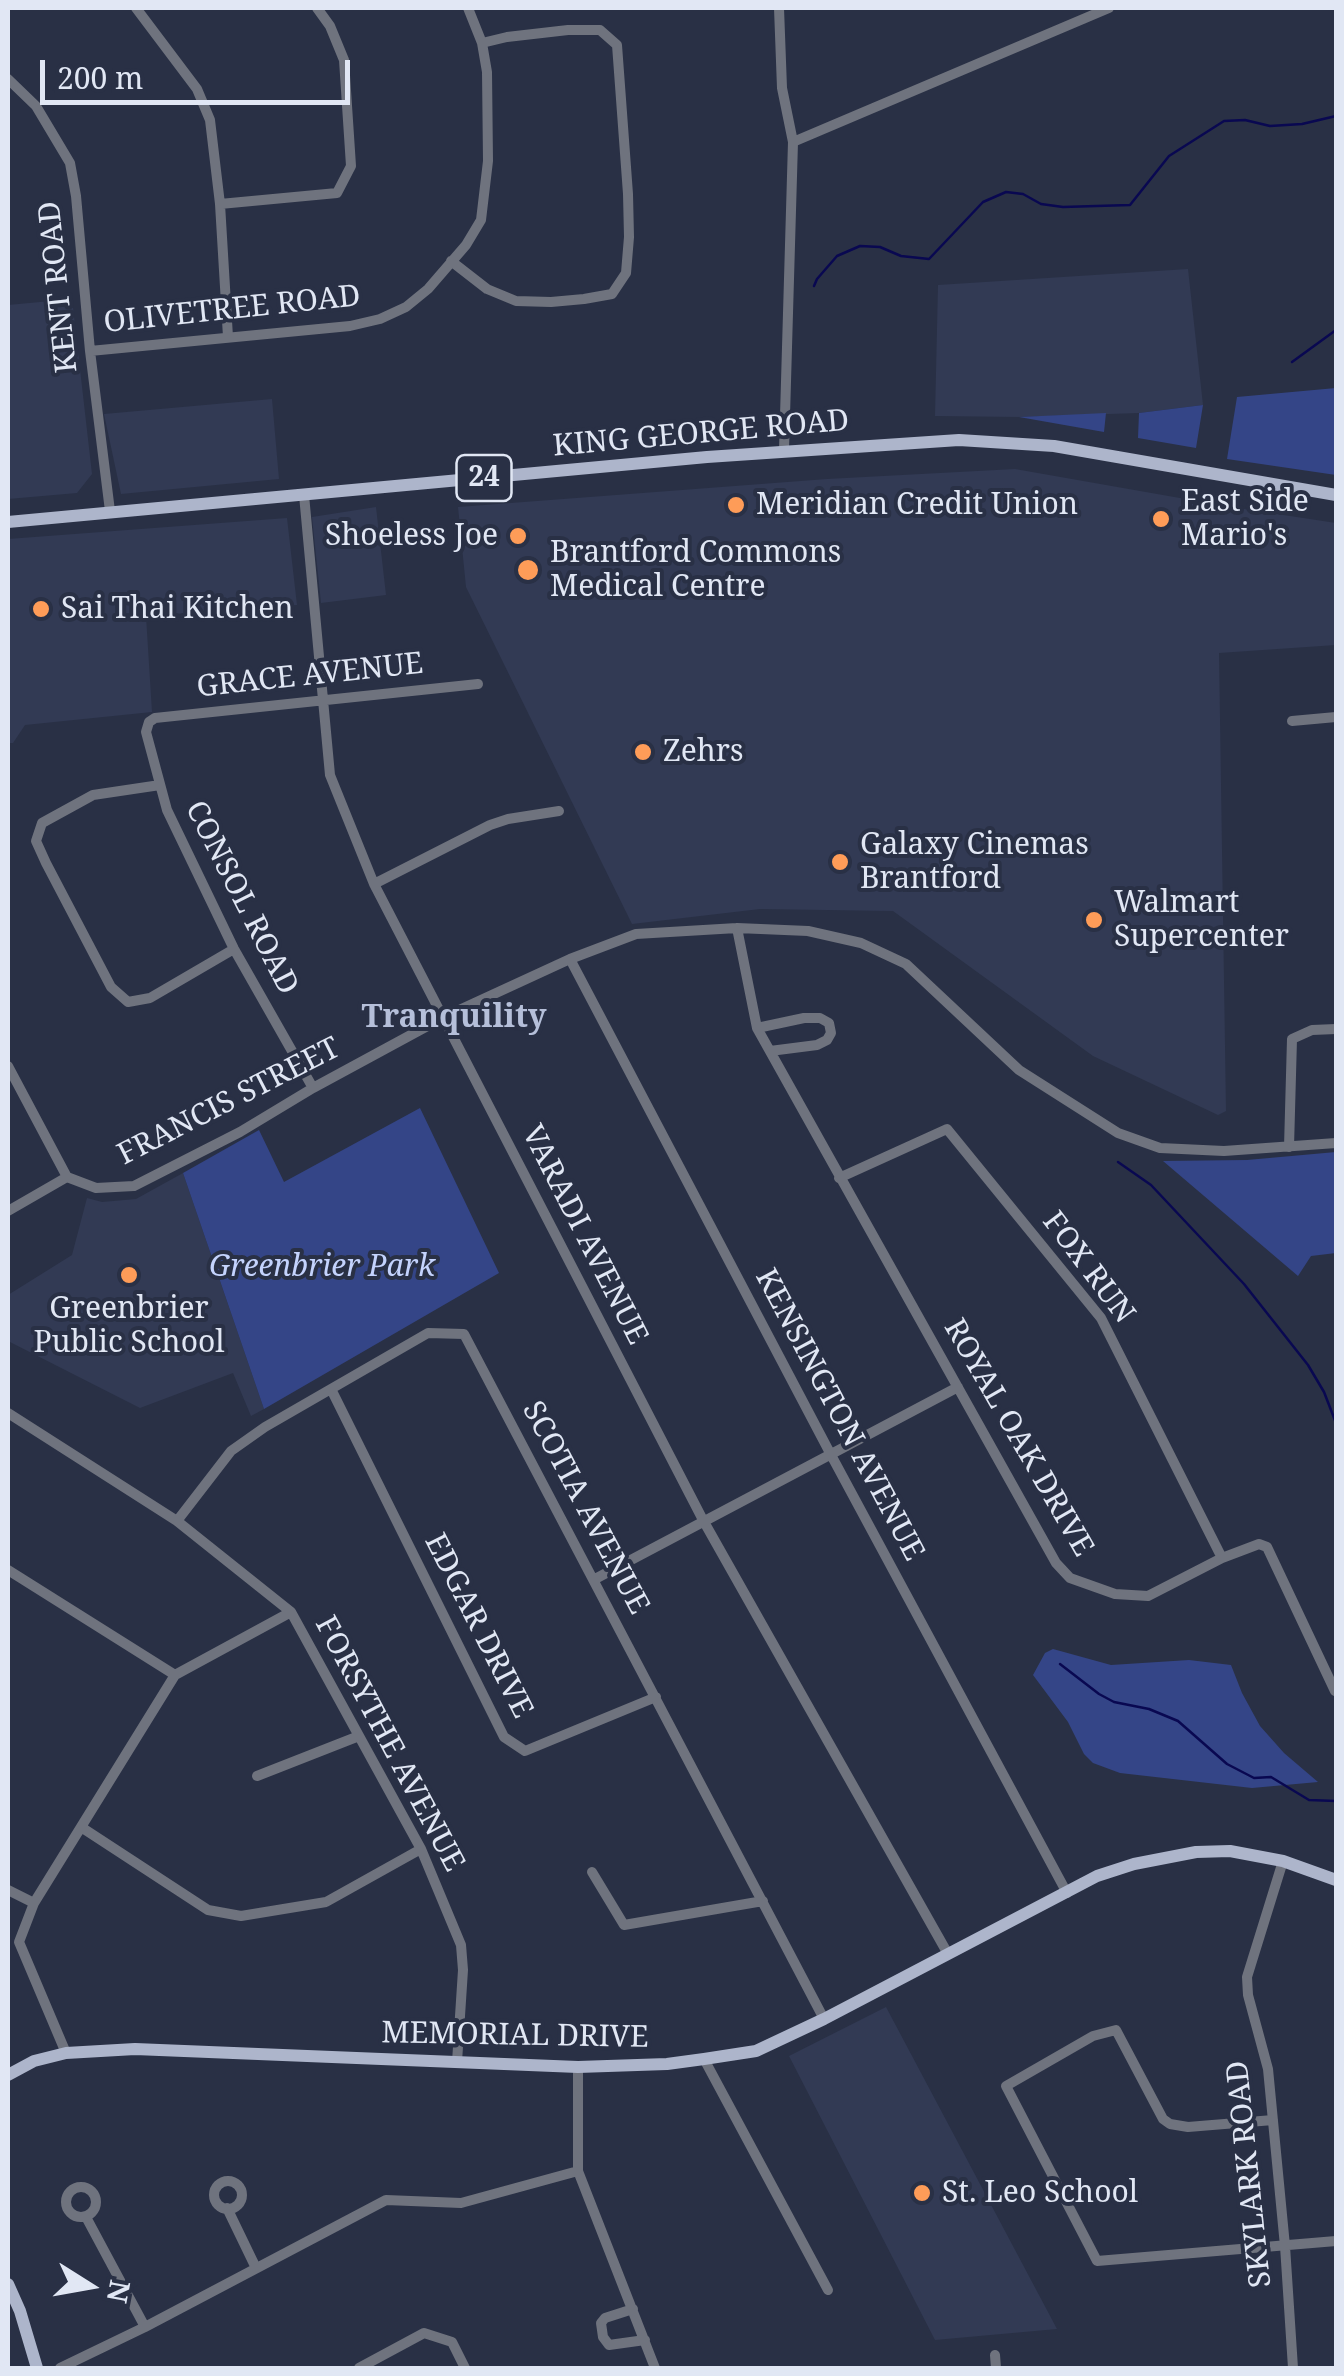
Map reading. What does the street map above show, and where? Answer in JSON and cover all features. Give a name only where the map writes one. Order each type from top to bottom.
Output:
[{"type":"main road","name":"KING GEORGE ROAD","points":[[8,522],[784,450],[960,440],[1054,446],[1336,495]]},
{"type":"main road","name":"MEMORIAL DRIVE","points":[[8,2075],[34,2060],[66,2053],[135,2049],[578,2067],[704,2060],[756,2051],[1096,1876],[1134,1864],[1196,1852],[1230,1851],[1284,1861],[1336,1880]]},
{"type":"main road","points":[[8,2284],[37,2368]]},
{"type":"street","points":[[136,8],[197,89],[210,120],[220,204],[228,337]]},
{"type":"street","points":[[220,204],[337,193],[351,166],[344,60],[330,26],[317,8]]},
{"type":"street","name":"OLIVETREE ROAD","points":[[90,351],[350,326],[380,319],[406,307],[428,290],[466,245],[480,220],[488,161],[487,72],[482,42],[468,8]]},
{"type":"street","points":[[779,8],[782,88],[793,142],[784,450]]},
{"type":"street","points":[[793,142],[1110,8]]},
{"type":"street","points":[[452,261],[487,289],[516,301],[612,294],[626,273],[628,194],[617,45],[600,30],[568,30],[482,42]]},
{"type":"street","name":"KENT ROAD","points":[[8,79],[36,106],[70,164],[110,511]]},
{"type":"street","name":"VARADI AVENUE","points":[[304,494],[330,775],[374,884],[703,1520],[948,1954]]},
{"type":"street","name":"GRACE AVENUE","points":[[150,722],[155,718],[478,684]]},
{"type":"street","points":[[1292,720],[1336,717]]},
{"type":"street","name":"CONSOL ROAD","points":[[150,722],[146,732],[168,810],[234,949],[314,1088]]},
{"type":"street","points":[[160,784],[93,795],[42,823],[36,841],[111,987],[128,1002],[150,998],[234,949]]},
{"type":"street","points":[[374,884],[490,825],[559,811]]},
{"type":"street","name":"FRANCIS STREET","points":[[68,1177],[96,1188],[134,1186],[240,1132],[444,1017],[570,959],[636,934],[736,928],[808,931],[862,944],[906,964],[1019,1070],[1118,1134],[1160,1148],[1224,1151],[1336,1144]]},
{"type":"street","name":"ROYAL OAK DRIVE","points":[[736,928],[757,1028],[1056,1564],[1070,1578],[1115,1594],[1148,1596],[1222,1558],[1259,1544],[1266,1547],[1335,1692]]},
{"type":"street","name":"KENSINGTON AVENUE","points":[[570,959],[1067,1893]]},
{"type":"street","points":[[757,1028],[804,1018],[820,1018],[830,1024],[827,1040],[817,1045],[770,1052]]},
{"type":"street","points":[[1290,1148],[1292,1039],[1312,1030],[1336,1030]]},
{"type":"street","points":[[8,1066],[68,1177],[8,1211]]},
{"type":"street","name":"FOX RUN","points":[[839,1178],[947,1128],[1101,1318],[1222,1558]]},
{"type":"street","name":"SCOTIA AVENUE","points":[[177,1521],[231,1451],[265,1427],[428,1333],[464,1334],[824,2019]]},
{"type":"street","points":[[594,1578],[958,1387]]},
{"type":"street","name":"EDGAR DRIVE","points":[[331,1389],[504,1737],[525,1751],[656,1697]]},
{"type":"street","name":"FORSYTHE AVENUE","points":[[8,1412],[177,1521],[291,1612],[421,1848],[462,1945],[457,2062]]},
{"type":"street","points":[[8,1570],[175,1675]]},
{"type":"street","points":[[66,2053],[20,1942],[34,1902],[175,1675],[291,1612]]},
{"type":"street","points":[[257,1776],[358,1736]]},
{"type":"street","points":[[81,1827],[208,1910],[241,1916],[326,1902],[421,1848]]},
{"type":"street","name":"SKYLARK ROAD","points":[[1284,1861],[1247,1977],[1268,2069],[1293,2368]]},
{"type":"street","points":[[592,1872],[624,1924],[763,1901]]},
{"type":"street","points":[[8,1890],[34,1902]]},
{"type":"street","points":[[1273,2120],[1188,2127],[1170,2124],[1116,2030],[1093,2036],[1006,2086],[1097,2261],[1336,2241]]},
{"type":"street","points":[[704,2060],[828,2290]]},
{"type":"street","points":[[578,2067],[578,2172],[655,2368]]},
{"type":"street","points":[[60,2368],[386,2200],[461,2203],[578,2172]]},
{"type":"street","points":[[227,2208],[256,2268]]},
{"type":"street","points":[[86,2217],[145,2327]]},
{"type":"street","points":[[633,2309],[605,2318],[601,2323],[602,2337],[609,2345],[645,2340]]},
{"type":"street","points":[[359,2368],[424,2333],[452,2342],[465,2368]]},
{"type":"street","points":[[995,2355],[996,2368]]},
{"type":"shaded area","points":[[1188,269],[1203,405],[1139,413],[935,416],[938,285]]},
{"type":"shaded area","points":[[72,299],[92,474],[77,493],[8,499],[8,305]]},
{"type":"shaded area","points":[[272,399],[279,479],[121,494],[104,414]]},
{"type":"shaded area","points":[[1015,469],[1336,523],[1336,645],[1219,653],[1226,1111],[1218,1115],[1093,1056],[893,911],[760,909],[632,924],[466,587],[458,507]]},
{"type":"shaded area","points":[[376,507],[386,595],[321,603],[312,517]]},
{"type":"shaded area","points":[[287,518],[297,605],[146,616],[152,712],[25,725],[13,743],[8,743],[8,539]]},
{"type":"shaded area","name":"Greenbrier Public School","points":[[183,1173],[264,1409],[251,1416],[233,1373],[140,1408],[8,1341],[8,1295],[72,1255],[87,1198],[102,1202],[136,1199]]},
{"type":"shaded area","name":"St. Leo School","points":[[886,2007],[1057,2329],[935,2340],[789,2056]]},
{"type":"green space","points":[[1336,388],[1336,475],[1227,459],[1237,397]]},
{"type":"green space","points":[[1203,405],[1196,448],[1138,438],[1139,413]]},
{"type":"green space","points":[[1106,413],[1104,432],[1019,417]]},
{"type":"green space","name":"Greenbrier Park","points":[[420,1108],[499,1273],[264,1409],[183,1173],[259,1130],[284,1182]]},
{"type":"green space","points":[[1336,1152],[1336,1253],[1311,1256],[1298,1276],[1163,1161],[1247,1160]]},
{"type":"green space","points":[[1053,1649],[1111,1665],[1189,1660],[1231,1665],[1260,1726],[1318,1782],[1252,1788],[1120,1773],[1093,1763],[1033,1675],[1045,1653]]},
{"type":"waterway","points":[[814,286],[837,256],[860,246],[929,259],[983,202],[1006,192],[1063,207],[1130,205],[1169,156],[1224,121],[1245,120],[1270,126],[1336,116]]},
{"type":"waterway","points":[[1292,362],[1336,330]]},
{"type":"waterway","points":[[1118,1162],[1151,1185],[1244,1284],[1308,1365],[1336,1423]]},
{"type":"waterway","points":[[1060,1664],[1114,1702],[1149,1709],[1178,1721],[1227,1764],[1254,1778],[1271,1777],[1309,1800],[1336,1801]]},
{"type":"place","name":"Meridian Credit Union","points":[[736,505]]},
{"type":"place","name":"East Side Mario's","points":[[1161,519]]},
{"type":"place","name":"Shoeless Joe","points":[[518,536]]},
{"type":"place","name":"Brantford Commons Medical Centre","points":[[528,570]]},
{"type":"place","name":"Sai Thai Kitchen","points":[[41,609]]},
{"type":"place","name":"Zehrs","points":[[643,752]]},
{"type":"place","name":"Galaxy Cinemas Brantford","points":[[840,862]]},
{"type":"place","name":"Walmart Supercenter","points":[[1094,920]]},
{"type":"place","name":"Greenbrier Public School","points":[[129,1275]]},
{"type":"place","name":"St. Leo School","points":[[922,2193]]},
{"type":"district","name":"Tranquility","points":[[454,1018]]}]
